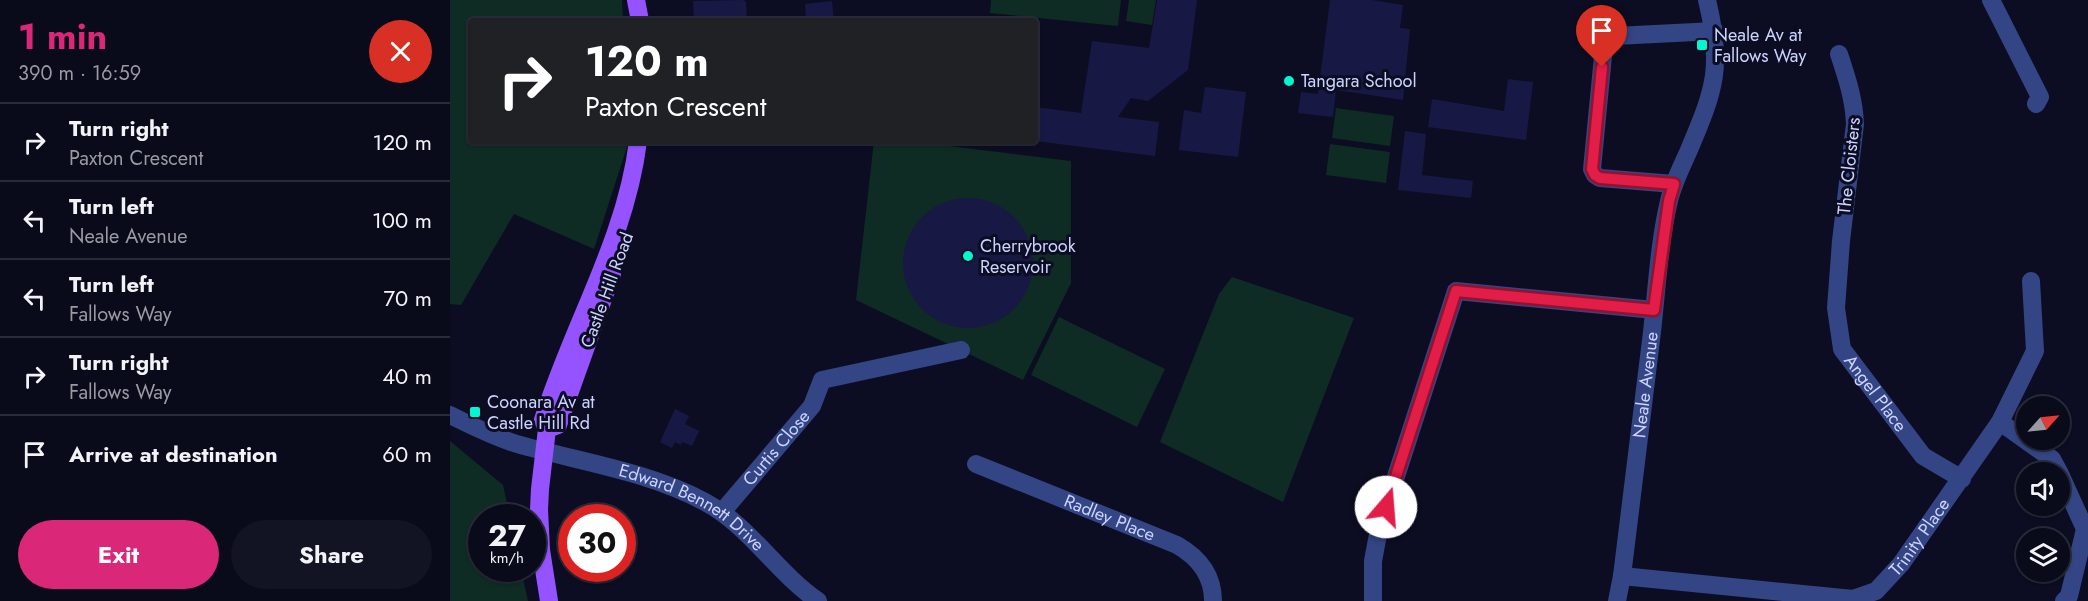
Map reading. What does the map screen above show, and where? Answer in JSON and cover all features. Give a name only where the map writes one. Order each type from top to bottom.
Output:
[{"type":"main road","points":[[636,0],[639,18]]},
{"type":"main road","points":[[648,0],[651,18]]},
{"type":"main road","name":"Castle Hill Road","points":[[549,601],[541,550],[539,510],[547,429],[543,420],[553,386],[610,249],[627,196],[637,144]]},
{"type":"main road","name":"Castle Hill Road","points":[[547,429],[558,425],[640,196],[649,144]]},
{"type":"street","name":"Neale Avenue","points":[[1617,601],[1669,201],[1711,94],[1715,70],[1714,31],[1707,0]]},
{"type":"street","points":[[1991,0],[2040,97],[2036,104]]},
{"type":"street","points":[[1674,184],[1600,178],[1595,175],[1592,169],[1604,46],[1615,36],[1714,31]]},
{"type":"street","name":"The Cloisters","points":[[1839,54],[1849,81],[1855,124],[1841,241],[1839,280]]},
{"type":"street","name":"Angel Place","points":[[1839,280],[1836,308],[1842,349],[1923,456],[1962,479]]},
{"type":"street","name":"Trinity Place","points":[[1622,576],[1854,599],[1876,591],[1901,564],[1962,479],[2000,422],[2036,351],[2031,281]]},
{"type":"street","points":[[1373,601],[1373,561],[1379,529],[1456,291],[1654,310]]},
{"type":"street","name":"Curtis Close","points":[[723,512],[812,406],[822,380],[961,350]]},
{"type":"street","name":"Edward Bennett Drive","points":[[450,415],[491,435],[657,481],[684,491],[723,512],[746,532],[793,581],[818,601]]},
{"type":"street","points":[[2000,422],[2054,462]]},
{"type":"street","name":"Radley Place","points":[[976,464],[1188,551],[1208,575],[1213,601]]},
{"type":"street","points":[[2064,601],[2069,596],[2085,529],[2070,497]]},
{"type":"green space","points":[[450,0],[622,0],[623,18],[468,18],[468,144],[627,144],[627,147],[594,249],[514,214],[461,305],[450,304]]},
{"type":"green space","points":[[991,0],[1121,0],[1118,26],[990,13]]},
{"type":"green space","points":[[1129,0],[1156,0],[1152,25],[1126,21]]},
{"type":"green space","points":[[1336,108],[1394,116],[1390,146],[1332,138]]},
{"type":"green space","points":[[874,144],[933,144],[1071,161],[1071,283],[1023,380],[856,300]]},
{"type":"green space","points":[[1330,144],[1390,152],[1386,183],[1326,175]]},
{"type":"green space","points":[[1232,277],[1354,318],[1283,502],[1160,442],[1219,294]]},
{"type":"green space","points":[[1059,317],[1165,369],[1137,427],[1031,375]]},
{"type":"green space","points":[[450,441],[503,485],[507,504],[468,504],[468,582],[524,582],[528,601],[450,601]]},
{"type":"building","points":[[744,0],[747,18],[694,18],[693,1]]},
{"type":"building","points":[[1157,0],[1197,0],[1188,70],[1148,101],[1131,98],[1118,117],[1159,122],[1155,156],[1038,141],[1038,107],[1081,113],[1092,41],[1149,48]]},
{"type":"building","points":[[1330,0],[1372,0],[1403,5],[1400,28],[1410,29],[1403,100],[1336,90],[1333,117],[1298,113],[1301,92],[1318,94]]},
{"type":"building","points":[[832,1],[834,18],[806,18],[805,4]]},
{"type":"building","points":[[1508,79],[1533,82],[1526,140],[1428,127],[1432,99],[1504,111]]},
{"type":"building","points":[[1205,87],[1246,92],[1238,157],[1179,150],[1184,110],[1201,113]]},
{"type":"building","points":[[1405,131],[1426,134],[1422,175],[1473,181],[1471,198],[1398,190]]},
{"type":"building","name":"Cherrybrook Reservoir","points":[[968,198],[993,202],[1014,217],[1029,238],[1033,263],[1029,288],[1014,309],[993,324],[968,328],[943,324],[922,309],[907,288],[903,263],[907,238],[922,217],[943,202]]},
{"type":"building","points":[[675,409],[689,416],[685,424],[699,431],[692,446],[675,442],[672,448],[660,442]]},
{"type":"place","name":"Neale Av at Fallows Way","points":[[1702,45]]},
{"type":"place","name":"Tangara School","points":[[1289,81]]},
{"type":"place","name":"Cherrybrook Reservoir","points":[[968,256]]},
{"type":"place","name":"Coonara Av at Castle Hill Rd","points":[[475,412]]},
{"type":"route","points":[[1386,507],[1456,291],[1654,310],[1669,201],[1674,184],[1600,178],[1595,175],[1592,169],[1602,67]]}]
